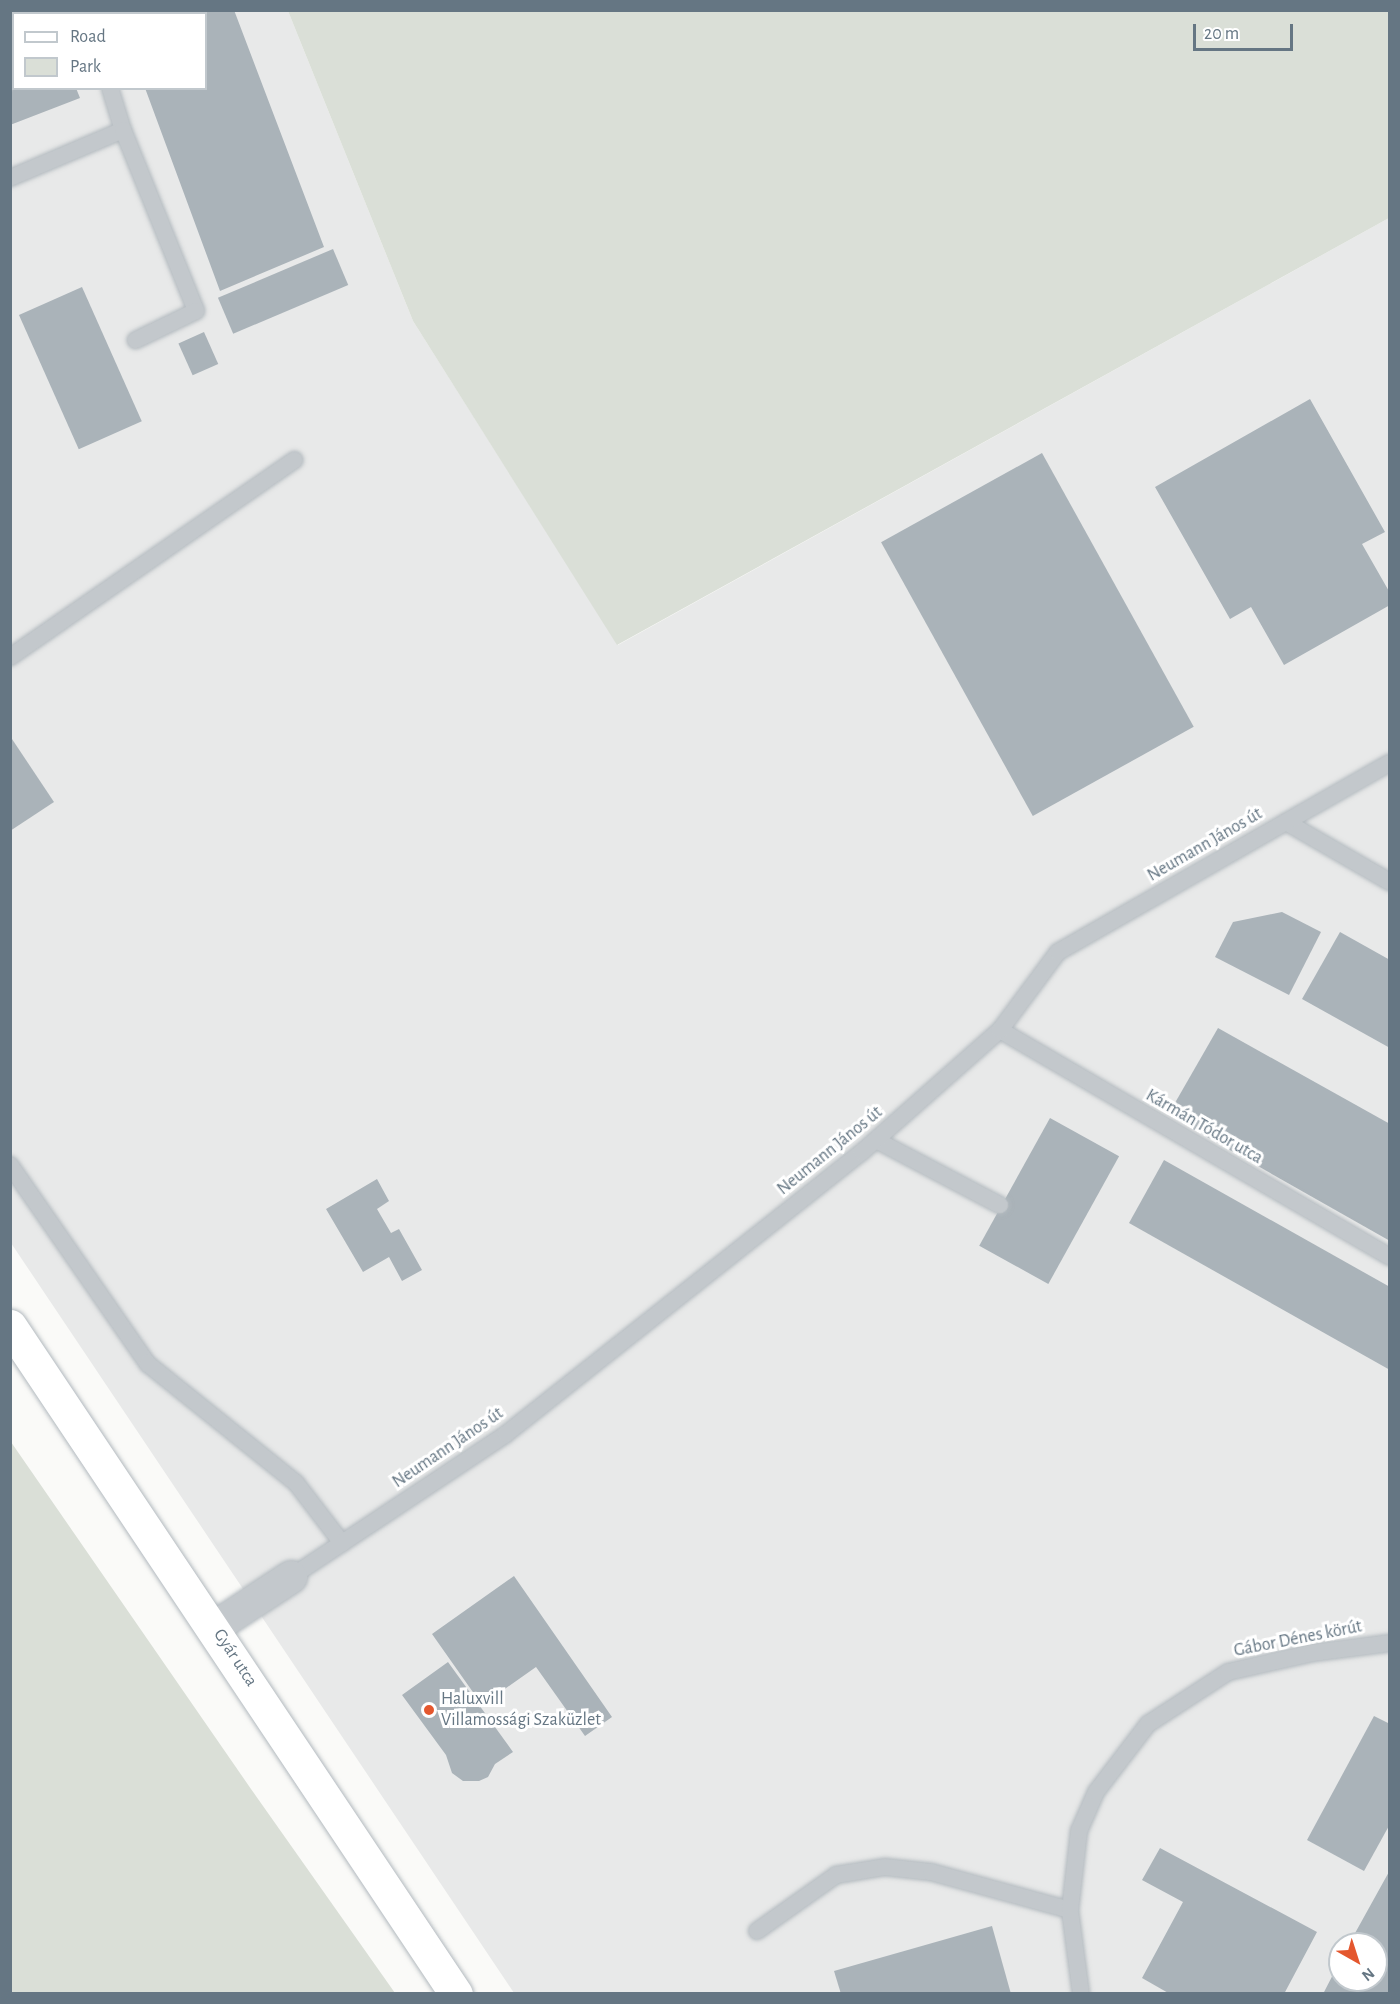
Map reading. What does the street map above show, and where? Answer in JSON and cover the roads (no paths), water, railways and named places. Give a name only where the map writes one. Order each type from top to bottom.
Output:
[{"type":"main road","name":"Gyár utca","points":[[10,1326],[215,1627],[456,1994]]},
{"type":"street","points":[[215,1627],[291,1577]]},
{"type":"lane","points":[[111,90],[123,130],[196,310],[136,340]]},
{"type":"lane","points":[[10,178],[123,130]]},
{"type":"lane","points":[[10,657],[294,460]]},
{"type":"lane","name":"Neumann János út","points":[[291,1577],[506,1434],[876,1140],[1000,1030],[1058,952],[1389,763]]},
{"type":"lane","points":[[1286,822],[1389,882]]},
{"type":"lane","name":"Kármán Tódor utca","points":[[1000,1030],[1389,1257]]},
{"type":"lane","points":[[876,1140],[1000,1205]]},
{"type":"lane","points":[[10,1166],[148,1364],[296,1483],[342,1543]]},
{"type":"lane","name":"Gábor Dénes körút","points":[[1081,1994],[1070,1910],[1079,1832],[1096,1792],[1148,1724],[1228,1672],[1312,1653],[1389,1642]]},
{"type":"lane","points":[[757,1931],[836,1875],[885,1867],[931,1872],[1070,1910]]},
{"type":"place","name":"Haluxvill Villamossági Szaküzlet","points":[[429,1710]]}]
